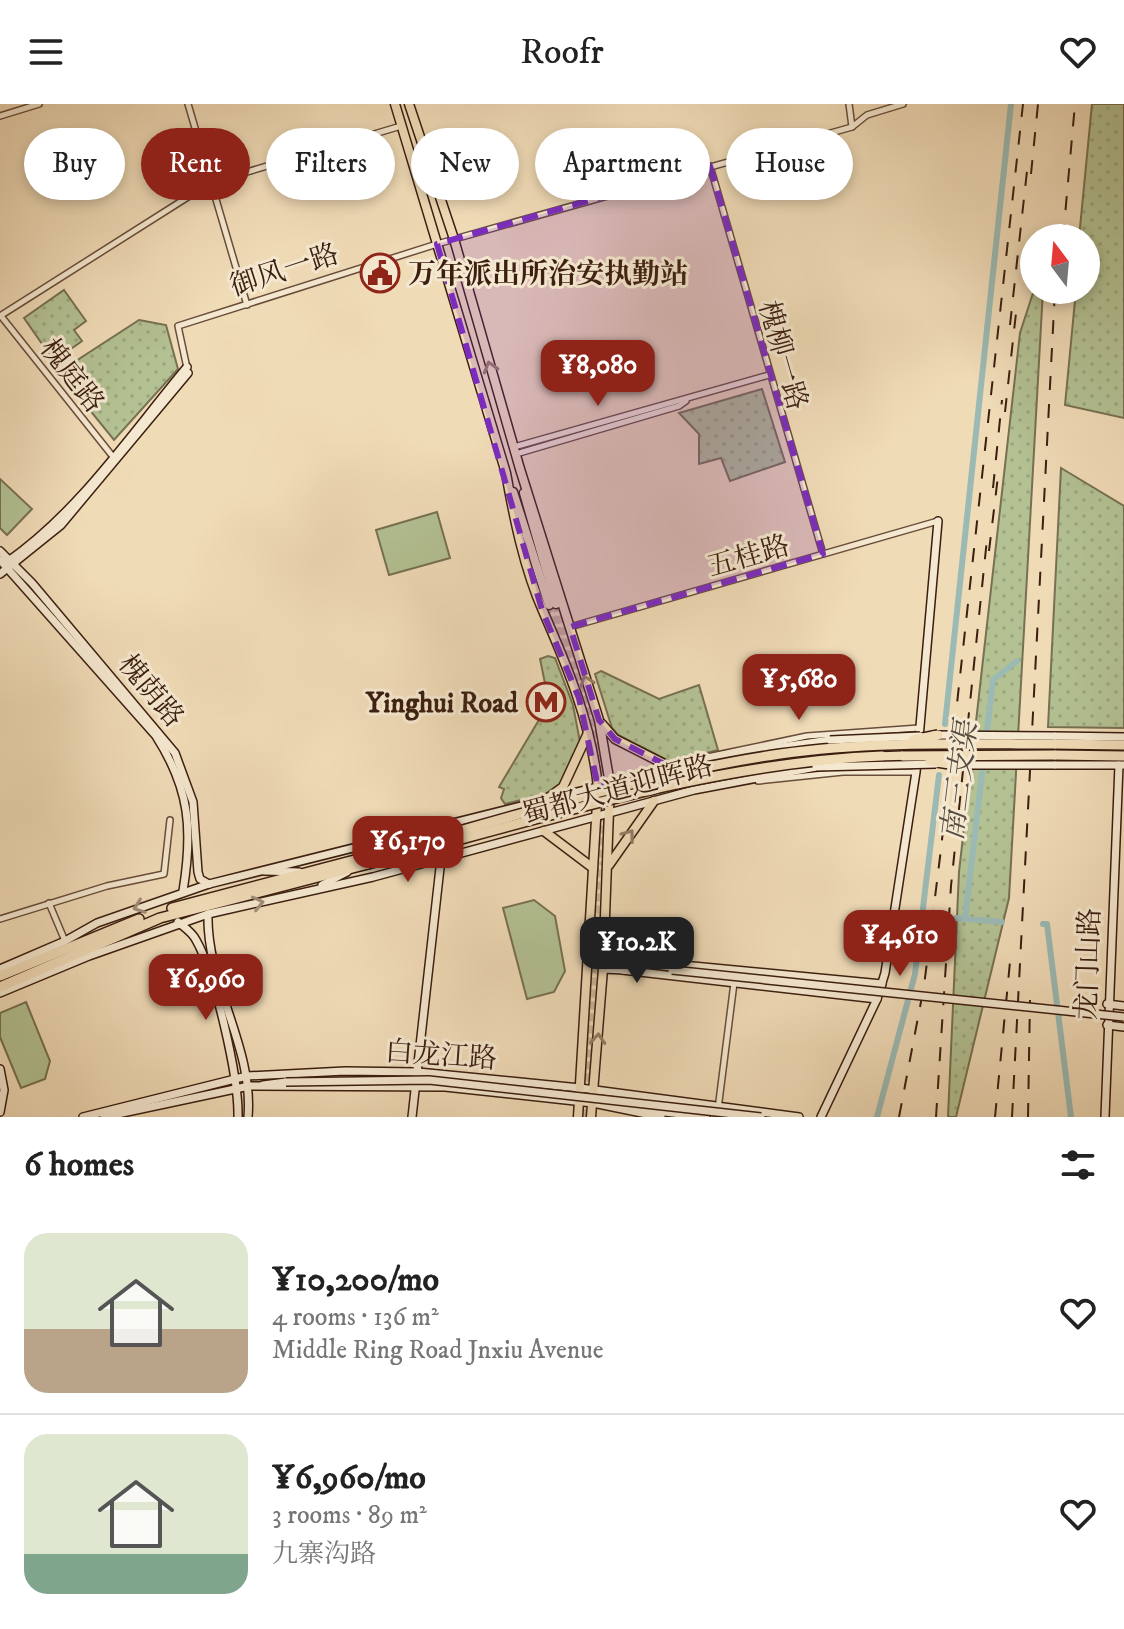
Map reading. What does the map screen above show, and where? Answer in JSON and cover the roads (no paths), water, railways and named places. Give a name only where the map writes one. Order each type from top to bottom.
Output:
[{"type":"highway","points":[[832,765],[938,735]]},
{"type":"highway","name":"蜀都大道迎晖路","points":[[882,751],[903,756],[1054,750],[1123,739]]},
{"type":"highway","points":[[830,740],[882,751]]},
{"type":"highway","points":[[0,987],[160,918],[722,765],[821,749],[882,751]]},
{"type":"highway","name":"蜀都大道迎晖路","points":[[882,751],[1054,750],[1122,762]]},
{"type":"highway","points":[[903,756],[956,765]]},
{"type":"highway","points":[[0,976],[108,930],[191,902],[306,872],[364,862]]},
{"type":"main road","points":[[397,104],[411,160]]},
{"type":"main road","points":[[397,104],[411,133]]},
{"type":"main road","points":[[411,104],[413,128]]},
{"type":"main road","points":[[411,104],[418,128]]},
{"type":"main road","points":[[423,200],[506,473],[552,604],[526,507],[520,469]]},
{"type":"main road","points":[[441,200],[514,450],[599,720],[610,784],[603,969],[591,1117]]},
{"type":"main road","points":[[506,473],[513,512],[542,610],[557,636],[588,732],[598,787],[578,1117]]},
{"type":"main road","points":[[599,720],[615,739],[672,768]]},
{"type":"main road","points":[[544,801],[563,787],[588,732]]},
{"type":"main road","points":[[607,870],[654,801]]},
{"type":"main road","points":[[544,831],[593,868]]},
{"type":"street","points":[[0,116],[39,104]]},
{"type":"street","points":[[188,104],[195,128]]},
{"type":"street","points":[[849,104],[852,127]]},
{"type":"street","name":"御风一路","points":[[710,166],[852,127],[867,115],[903,104]]},
{"type":"street","points":[[250,171],[401,126]]},
{"type":"street","name":"槐柳一路","points":[[710,166],[823,554]]},
{"type":"street","points":[[0,316],[183,200]]},
{"type":"street","points":[[215,200],[247,305]]},
{"type":"street","name":"御风一路","points":[[0,574],[6,564],[61,525],[188,370],[178,326],[247,305],[277,292],[591,200]]},
{"type":"street","name":"槐庭路","points":[[0,316],[114,458]]},
{"type":"street","points":[[514,450],[679,406],[687,400],[769,375]]},
{"type":"street","points":[[821,1117],[882,984],[916,772],[938,521]]},
{"type":"street","name":"五桂路","points":[[570,627],[938,521]]},
{"type":"street","name":"槐荫路","points":[[0,551],[6,564],[156,736],[169,757],[182,783],[187,803],[183,891]]},
{"type":"street","name":"槐荫路","points":[[6,564],[160,731],[175,753],[193,802],[200,879],[209,884]]},
{"type":"street","points":[[694,790],[683,786],[679,780],[682,769],[719,752],[778,740],[919,728]]},
{"type":"street","name":"蜀都大道迎晖路","points":[[0,969],[65,941],[97,923],[183,891],[688,764],[813,741],[938,735],[1054,750]]},
{"type":"street","name":"蜀都大道迎晖路","points":[[0,993],[178,922],[441,859],[694,790],[832,765],[956,765],[1054,750]]},
{"type":"street","name":"龙门山路","points":[[1105,1117],[1107,1004],[1122,762]]},
{"type":"street","points":[[729,782],[865,770],[916,772]]},
{"type":"street","points":[[495,814],[508,817],[512,824],[512,833],[503,842]]},
{"type":"street","points":[[0,919],[49,903],[164,874],[170,820]]},
{"type":"street","points":[[412,1117],[441,859]]},
{"type":"street","points":[[313,890],[364,862]]},
{"type":"street","points":[[254,871],[306,872]]},
{"type":"street","points":[[49,903],[65,941]]},
{"type":"street","points":[[208,914],[213,957],[249,1086],[248,1117]]},
{"type":"street","points":[[178,922],[194,935],[202,951],[236,1078],[238,1117]]},
{"type":"street","points":[[603,958],[882,984]]},
{"type":"street","points":[[630,960],[672,970]]},
{"type":"street","points":[[603,969],[672,970],[1124,1017]]},
{"type":"street","points":[[622,970],[877,999]]},
{"type":"street","points":[[717,1117],[735,970]]},
{"type":"street","points":[[1107,1004],[1124,1006]]},
{"type":"street","points":[[1107,1025],[1124,1027]]},
{"type":"street","points":[[0,1069],[4,1090],[0,1112]]},
{"type":"street","name":"白龙江路","points":[[83,1117],[247,1076],[418,1072],[594,1089],[799,1117]]},
{"type":"street","points":[[249,1086],[286,1082],[429,1080],[761,1117]]},
{"type":"street","name":"白龙江路","points":[[104,1117],[249,1086],[416,1087],[593,1103],[661,1117]]},
{"type":"street","points":[[616,1107],[706,1117]]},
{"type":"waterway","points":[[945,724],[1011,104]]},
{"type":"waterway","name":"南三支渠","points":[[965,919],[993,680],[1017,661]]},
{"type":"waterway","points":[[877,1117],[915,974],[939,775]]},
{"type":"waterway","points":[[956,918],[1002,922]]},
{"type":"waterway","points":[[1043,924],[1047,924],[1071,1117]]},
{"type":"tunnel","points":[[556,604],[599,751],[604,811],[603,865]]},
{"type":"tunnel","points":[[549,605],[565,654]]},
{"type":"tunnel","points":[[582,1117],[594,959],[597,867]]},
{"type":"railway","points":[[899,1117],[924,986],[941,849],[1023,104]]},
{"type":"railway","points":[[1031,174],[1038,104]]},
{"type":"railway","points":[[1064,224],[1075,104]]},
{"type":"railway","points":[[1010,325],[1028,162]]},
{"type":"railway","points":[[1012,1117],[1054,304]]},
{"type":"railway","points":[[1005,412],[1016,313]]},
{"type":"railway","points":[[993,488],[1002,400]]},
{"type":"railway","points":[[989,551],[998,476]]},
{"type":"railway","points":[[936,1117],[951,886],[987,539]]},
{"type":"railway","points":[[995,1117],[1010,962]]},
{"type":"railway","points":[[1028,1117],[1030,1000]]},
{"type":"place","name":"万年派出所治安执勤站","points":[[380,273]]},
{"type":"place","name":"Yinghui Road","points":[[546,702]]}]
